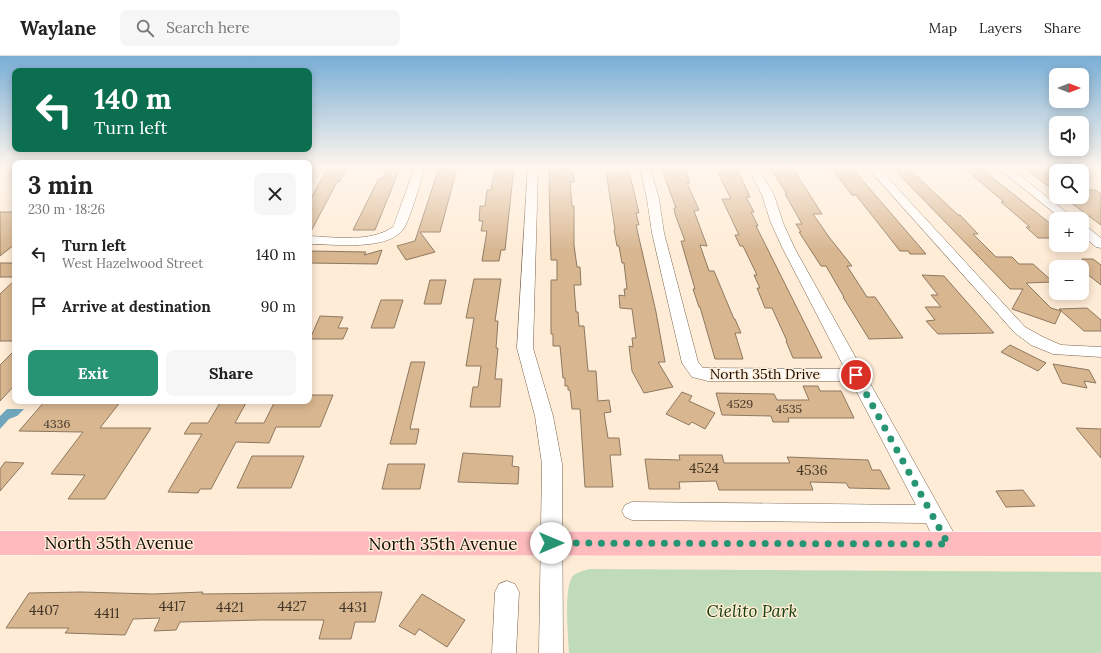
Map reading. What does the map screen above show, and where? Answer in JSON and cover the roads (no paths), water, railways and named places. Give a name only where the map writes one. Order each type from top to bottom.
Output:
[{"type":"main road","name":"North 35th Avenue","points":[[0,543],[1101,544]]},
{"type":"street","points":[[312,240],[377,240],[390,236],[398,229],[410,195]]},
{"type":"street","points":[[532,195],[525,348],[548,433],[552,464],[551,653]]},
{"type":"street","name":"North 35th Drive","points":[[652,195],[658,233],[690,363],[698,373],[708,375],[856,375]]},
{"type":"street","points":[[768,195],[777,223],[789,249],[948,544]]},
{"type":"street","points":[[897,195],[1020,330],[1037,341],[1058,350],[1101,352]]},
{"type":"street","points":[[1038,195],[1060,212]]},
{"type":"street","points":[[1089,235],[1101,244]]},
{"type":"street","points":[[632,511],[932,514]]},
{"type":"street","points":[[504,653],[507,592]]},
{"type":"water","points":[[7,409],[24,409],[17,416],[9,419],[0,429],[0,416]]},
{"type":"park label","name":"Cielito Park","points":[[752,611]]}]
